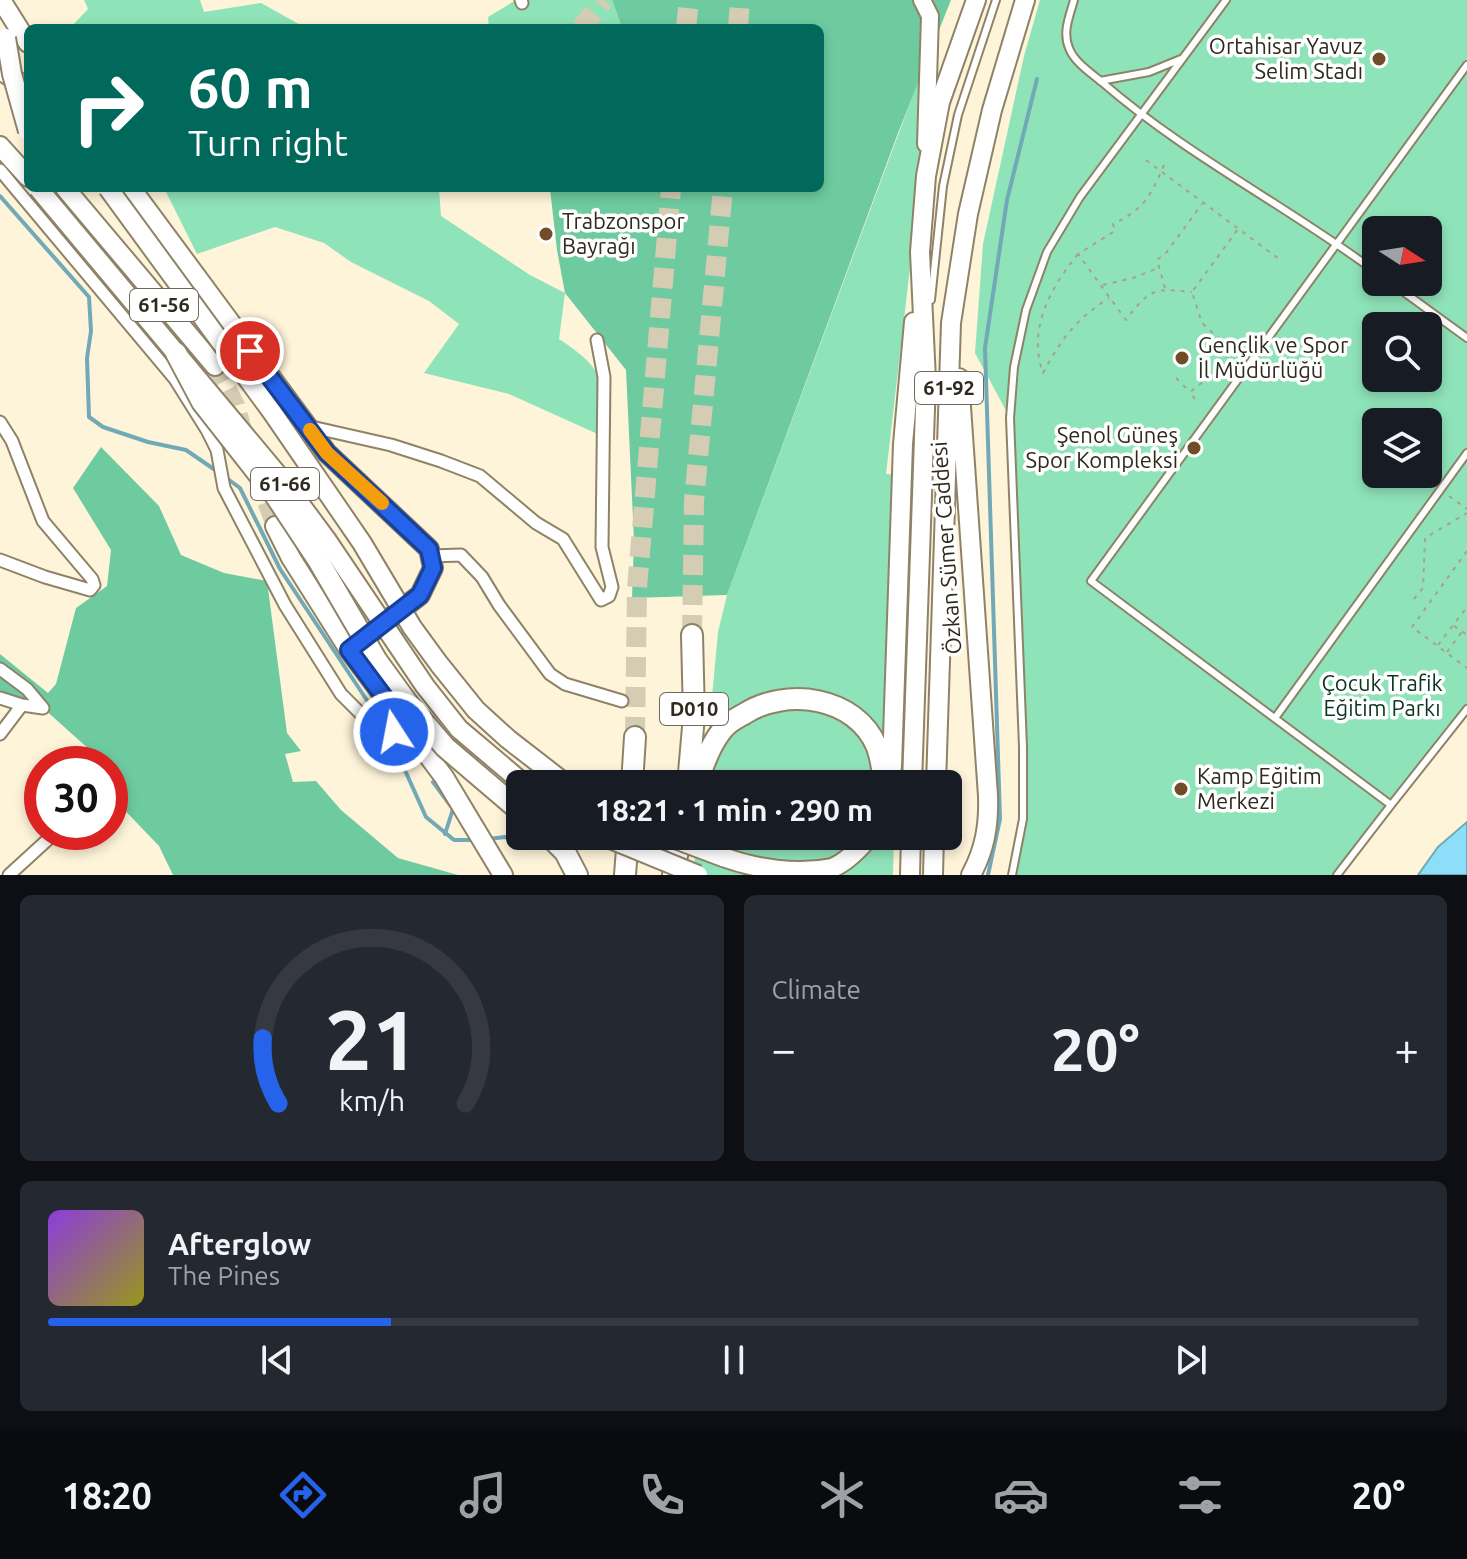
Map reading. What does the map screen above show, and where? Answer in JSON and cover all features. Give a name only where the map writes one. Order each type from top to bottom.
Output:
[{"type":"highway","points":[[176,353],[202,402],[275,495],[318,560],[377,661],[409,705],[445,747],[506,799]]},
{"type":"highway","name":"D010","points":[[689,770],[694,716],[692,635]]},
{"type":"highway","points":[[702,770],[715,740],[726,726],[758,705],[781,698],[828,702],[848,713],[865,728],[876,746],[882,770]]},
{"type":"highway","name":"D010","points":[[633,770],[635,737]]},
{"type":"highway","points":[[563,850],[577,875]]},
{"type":"highway","points":[[673,875],[678,850]]},
{"type":"main road","points":[[1,0],[24,37]]},
{"type":"main road","name":"Özkan Sümer Caddesi","points":[[891,770],[903,444],[926,176],[940,102],[976,0]]},
{"type":"main road","name":"Özkan Sümer Caddesi","points":[[936,770],[951,323],[968,214],[992,110],[1025,0]]},
{"type":"main road","points":[[3,29],[24,117]]},
{"type":"main road","points":[[0,70],[24,85]]},
{"type":"main road","points":[[0,146],[24,173]]},
{"type":"main road","name":"61-66","points":[[41,192],[283,481],[425,686],[451,718],[506,771]]},
{"type":"main road","name":"61-56","points":[[68,192],[215,366]]},
{"type":"main road","name":"61-66","points":[[111,192],[272,412],[362,543],[412,627],[439,664],[476,710],[548,770]]},
{"type":"main road","name":"61-56","points":[[134,192],[327,453],[404,524],[429,549],[431,556]]},
{"type":"main road","name":"Özkan Sümer Caddesi","points":[[968,214],[959,379],[989,827],[982,854],[971,875]]},
{"type":"main road","name":"Özkan Sümer Caddesi","points":[[912,770],[926,380],[920,252]]},
{"type":"main road","points":[[275,526],[394,731],[444,777],[503,875]]},
{"type":"main road","points":[[349,650],[420,595],[433,568],[431,556]]},
{"type":"main road","points":[[637,850],[698,875]]},
{"type":"main road","points":[[704,850],[780,874],[832,869],[858,850]]},
{"type":"main road","points":[[910,875],[911,850]]},
{"type":"main road","points":[[933,875],[934,850]]},
{"type":"street","points":[[922,0],[930,16],[931,27],[927,69],[926,176]]},
{"type":"street","points":[[0,170],[175,379],[207,430],[221,467],[224,488],[285,605],[319,661],[341,694],[394,731]]},
{"type":"street","points":[[306,426],[391,445],[480,476],[536,523],[563,539],[601,600],[609,596],[612,587],[602,547],[604,377],[597,340]]},
{"type":"street","points":[[0,422],[12,441],[43,521],[94,585],[90,590],[0,560]]},
{"type":"street","points":[[431,556],[461,555],[482,577],[550,674],[565,684],[622,701]]},
{"type":"street","points":[[0,669],[27,689],[43,708],[0,698]]},
{"type":"street","points":[[0,734],[22,705]]},
{"type":"street","points":[[9,875],[36,850]]},
{"type":"lane","points":[[926,380],[935,244],[943,186],[958,115],[996,0]]},
{"type":"lane","points":[[1074,0],[1066,29],[1069,51],[1100,81],[1141,115],[1362,262]]},
{"type":"lane","points":[[1012,875],[1023,819],[1023,747],[1010,418],[1014,367],[1026,310],[1047,252],[1080,197],[1226,0]]},
{"type":"lane","points":[[1100,81],[1149,72],[1183,58]]},
{"type":"lane","points":[[1391,805],[1091,581],[1467,65]]},
{"type":"lane","points":[[1409,296],[1467,338]]},
{"type":"lane","points":[[1275,718],[1467,453]]},
{"type":"lane","points":[[1337,875],[1467,709]]},
{"type":"lane","points":[[1015,865],[1021,875]]},
{"type":"path","points":[[1146,160],[1279,259]]},
{"type":"path","points":[[1110,298],[1080,318],[1069,330],[1043,373],[1038,347],[1041,318],[1056,281],[1078,254],[1115,231],[1113,224],[1144,204],[1152,195],[1164,165]]},
{"type":"path","points":[[1165,290],[1157,260],[1166,253],[1203,203]]},
{"type":"path","points":[[1192,292],[1238,229]]},
{"type":"path","points":[[1078,254],[1126,320],[1146,296],[1165,290],[1192,292]]},
{"type":"path","points":[[1101,286],[1159,268]]},
{"type":"path","points":[[1190,392],[1227,360],[1224,343],[1202,323],[1192,292]]},
{"type":"path","points":[[1176,378],[1195,399]]},
{"type":"path","points":[[1414,599],[1423,588],[1425,538],[1467,511],[1440,490]]},
{"type":"path","points":[[1467,551],[1412,627],[1467,668]]},
{"type":"path","points":[[1438,646],[1467,607]]},
{"type":"path","points":[[1453,625],[1467,635]]},
{"type":"path","points":[[1446,653],[1463,630]]},
{"type":"green space","points":[[84,0],[200,0],[204,12],[261,3],[299,24],[74,24],[88,9]]},
{"type":"green space","points":[[516,0],[612,0],[621,24],[489,24],[488,17]]},
{"type":"green space","points":[[612,0],[951,0],[898,133],[727,595],[632,598],[634,540],[626,370],[565,293],[550,192],[824,192],[824,24],[621,24]]},
{"type":"green space","name":"Şenol Güneş Spor Kompleksi","points":[[1040,0],[1467,0],[1467,709],[1337,875],[1012,875],[1023,819],[1010,418],[975,353],[983,244],[1024,56]]},
{"type":"green space","points":[[920,76],[921,173],[886,474],[911,476],[898,770],[705,770],[718,632],[727,595]]},
{"type":"green space","points":[[166,192],[439,192],[441,216],[530,275],[565,293],[559,339],[587,360],[599,379],[602,436],[509,394],[424,373],[459,324],[429,301],[351,262],[324,243],[275,227],[197,254]]},
{"type":"green space","points":[[101,447],[159,506],[181,555],[224,573],[267,581],[287,733],[301,751],[285,754],[293,782],[316,781],[341,810],[398,858],[458,875],[173,875],[159,846],[128,814],[128,746],[85,746],[43,708],[0,698],[0,654],[48,693],[56,684],[76,608],[107,586],[111,550],[73,488]]},
{"type":"green space","points":[[696,850],[894,850],[893,875],[692,875]]},
{"type":"water","points":[[1467,822],[1467,875],[1418,875],[1438,847]]},
{"type":"waterway","points":[[988,875],[1000,819],[985,348],[1007,200],[1037,79]]},
{"type":"waterway","points":[[0,196],[89,297],[89,417],[103,427],[148,442],[186,450],[218,472]]},
{"type":"waterway","points":[[225,477],[240,488],[280,569],[374,711],[426,817],[454,840],[476,840]]},
{"type":"waterway","points":[[433,782],[453,809],[445,834]]},
{"type":"waterway","points":[[488,839],[506,837]]},
{"type":"tunnel","points":[[584,24],[604,0]]},
{"type":"tunnel","points":[[686,24],[689,0]]},
{"type":"tunnel","points":[[738,24],[740,0]]},
{"type":"tunnel","points":[[635,737],[637,588],[671,192]]},
{"type":"tunnel","points":[[692,635],[694,501],[723,192]]},
{"type":"tunnel","points":[[215,366],[236,405],[245,437]]},
{"type":"tunnel","points":[[257,477],[275,526]]},
{"type":"slow traffic","points":[[310,430],[327,453],[382,503]]},
{"type":"place","name":"Ortahisar Yavuz Selim Stadı","points":[[1379,59]]},
{"type":"place","name":"Trabzonspor Bayrağı","points":[[546,234]]},
{"type":"place","name":"Gençlik ve Spor İl Müdürlüğü","points":[[1182,358]]},
{"type":"place","name":"Şenol Güneş Spor Kompleksi","points":[[1194,448]]},
{"type":"place","name":"Kamp Eğitim Merkezi","points":[[1181,789]]},
{"type":"route","points":[[250,351],[327,453],[429,549],[433,568],[420,595],[349,650],[405,725],[394,732]]},
{"type":"park label","name":"Çocuk Trafik Eğitim Parkı","points":[[1382,696]]}]
